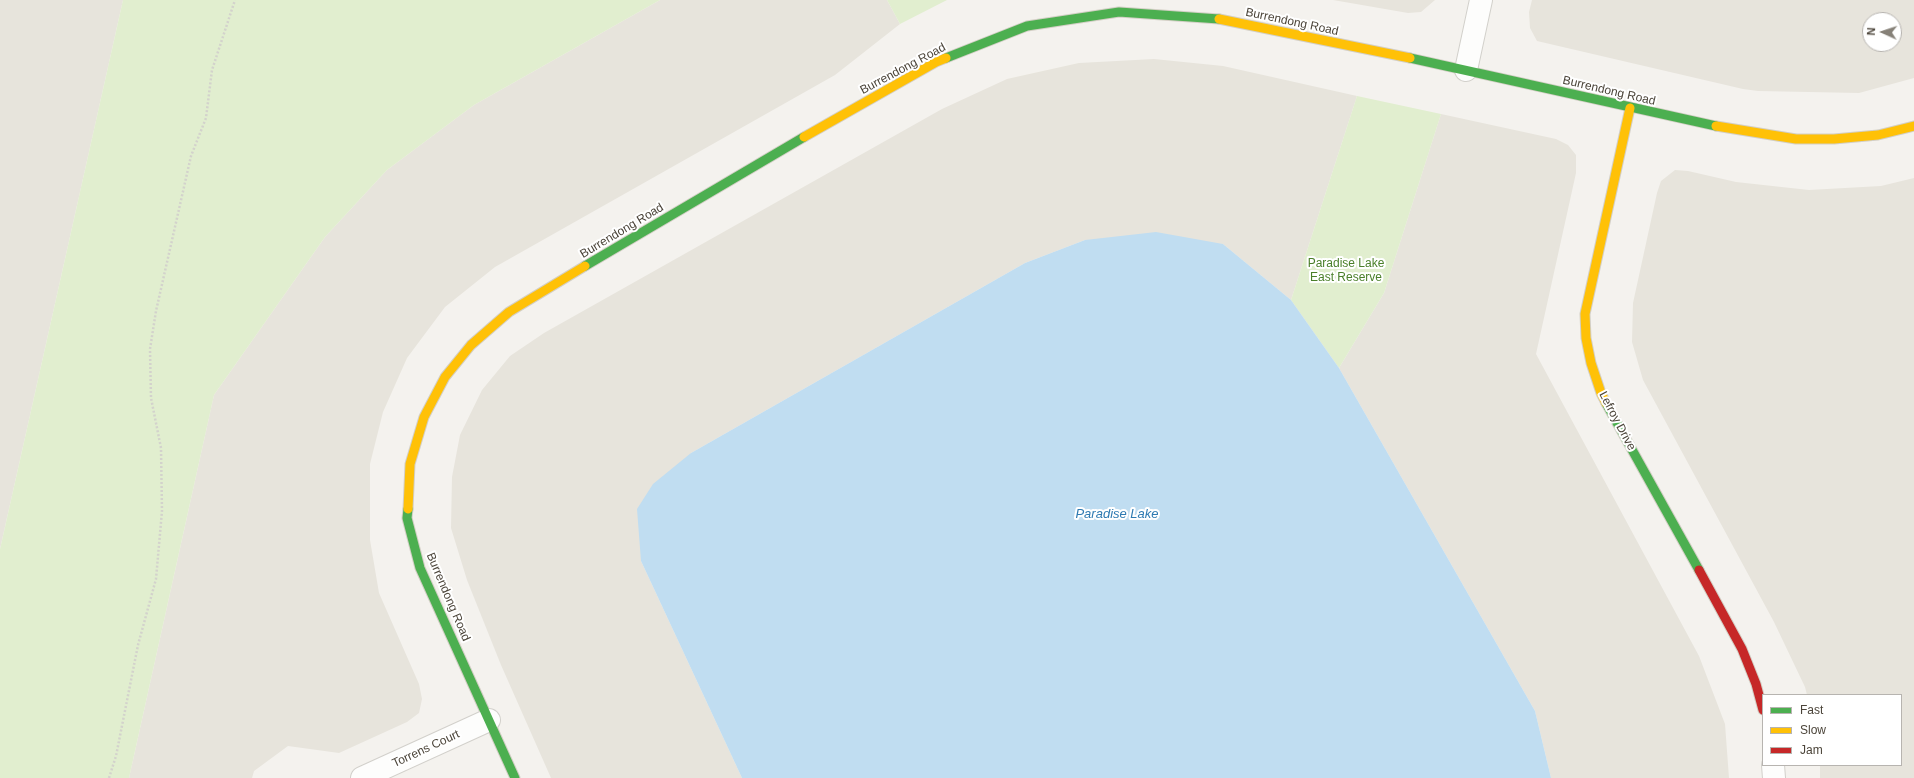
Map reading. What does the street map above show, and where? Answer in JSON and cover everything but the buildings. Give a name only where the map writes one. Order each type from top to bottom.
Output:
[{"type":"street","points":[[1466,70],[1481,0]]},
{"type":"street","name":"Burrendong Road","points":[[515,778],[420,568],[407,518],[410,464],[424,417],[445,377],[471,345],[509,312],[743,172],[936,62],[1027,26],[1119,12],[1211,17],[1466,70],[1732,130],[1796,139],[1834,139],[1878,135],[1914,126]]},
{"type":"street","name":"Lefroy Drive","points":[[1630,108],[1585,314],[1586,338],[1591,363],[1601,393],[1742,649],[1756,684],[1762,706]]},
{"type":"street","name":"Torrens Court","points":[[362,778],[489,720]]},
{"type":"street","points":[[1773,766],[1774,778]]},
{"type":"path","points":[[109,778],[116,756],[138,645],[156,579],[162,511],[161,448],[151,398],[150,350],[156,311],[191,156],[206,118],[212,70],[235,0]]},
{"type":"shaded area","points":[[0,0],[123,0],[0,549]]},
{"type":"shaded area","points":[[660,0],[887,0],[900,24],[835,75],[495,267],[445,307],[407,358],[383,412],[370,464],[370,540],[379,593],[419,684],[422,699],[419,713],[407,722],[339,753],[288,746],[254,771],[252,778],[129,778],[214,395],[325,237],[387,170],[474,105]]},
{"type":"shaded area","points":[[1333,0],[1435,0],[1421,12],[1408,13]]},
{"type":"shaded area","points":[[1532,0],[1914,0],[1914,78],[1859,93],[1758,91],[1743,89],[1537,41],[1530,28],[1529,12]]},
{"type":"shaded area","points":[[1154,59],[1223,66],[1357,96],[1291,300],[1223,244],[1085,240],[1025,263],[691,453],[641,561],[742,778],[551,778],[501,665],[467,580],[451,528],[452,477],[460,435],[482,390],[510,356],[544,333],[942,109],[1007,79],[1079,63]]},
{"type":"shaded area","points":[[1441,114],[1556,139],[1568,145],[1576,155],[1576,173],[1536,354],[1699,656],[1725,724],[1729,778],[1551,778],[1535,711],[1339,368],[1384,293]]},
{"type":"shaded area","points":[[1675,170],[1688,171],[1736,182],[1809,190],[1881,186],[1914,178],[1914,778],[1820,778],[1820,766],[1902,766],[1902,694],[1807,694],[1805,687],[1774,622],[1643,380],[1632,342],[1633,303],[1657,193],[1661,181]]},
{"type":"green space","points":[[123,0],[660,0],[474,105],[387,170],[325,237],[214,395],[129,778],[0,778],[0,549]]},
{"type":"green space","points":[[887,0],[947,0],[900,24]]},
{"type":"green space","name":"Paradise Lake East Reserve","points":[[1357,96],[1441,114],[1384,293],[1339,368],[1291,300]]},
{"type":"water","name":"Paradise Lake","points":[[1156,232],[1223,244],[1291,300],[1339,368],[1535,711],[1551,778],[742,778],[641,561],[637,509],[653,484],[691,453],[1025,263],[1085,240]]},
{"type":"traffic: fast","points":[[946,58],[1027,26],[1119,12],[1219,19]]},
{"type":"traffic: fast","points":[[1410,58],[1716,126]]},
{"type":"traffic: fast","points":[[585,266],[804,137]]},
{"type":"traffic: fast","points":[[1606,403],[1699,570]]},
{"type":"traffic: fast","points":[[408,509],[407,518],[420,568],[515,778]]},
{"type":"traffic: slow","points":[[1219,19],[1410,58]]},
{"type":"traffic: slow","points":[[804,137],[936,62],[946,58]]},
{"type":"traffic: slow","points":[[1606,403],[1591,363],[1586,338],[1585,314],[1630,108]]},
{"type":"traffic: slow","points":[[1716,126],[1796,139],[1834,139],[1878,135],[1914,126]]},
{"type":"traffic: slow","points":[[408,509],[410,464],[424,417],[445,377],[471,345],[509,312],[585,266]]},
{"type":"traffic: jam","points":[[1699,570],[1742,649],[1756,684],[1762,706]]}]
